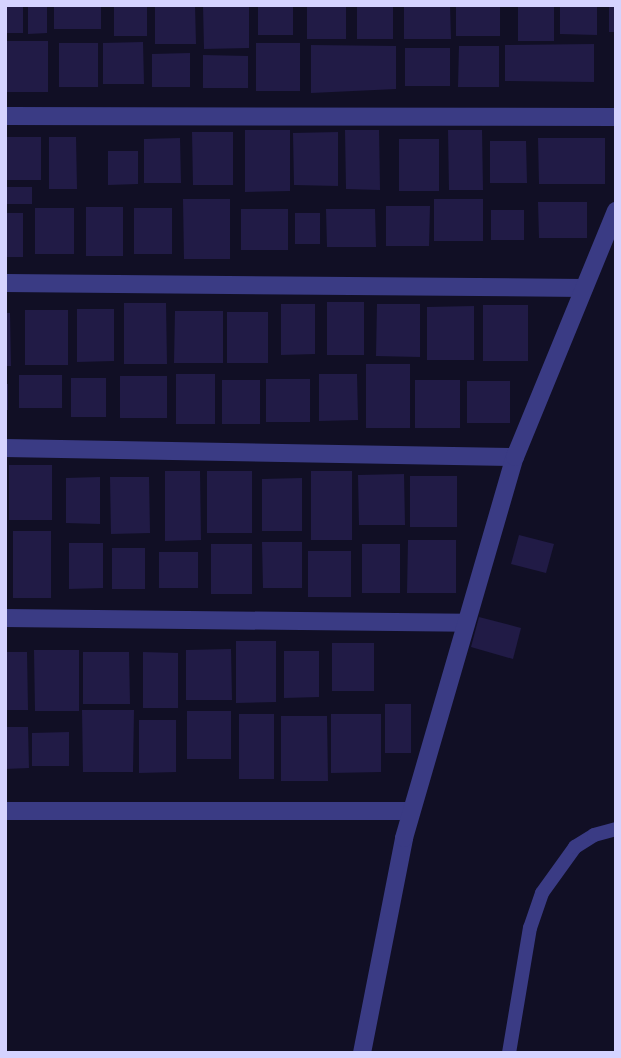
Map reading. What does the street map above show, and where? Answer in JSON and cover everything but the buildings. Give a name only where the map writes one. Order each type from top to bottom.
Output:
[{"type":"street","points":[[5,116],[616,117]]},
{"type":"street","points":[[362,1053],[391,893],[411,811],[515,457],[616,211]]},
{"type":"street","points":[[5,283],[584,288]]},
{"type":"street","points":[[5,448],[515,457]]},
{"type":"street","points":[[5,618],[466,623]]},
{"type":"street","points":[[5,811],[411,811]]},
{"type":"lane","points":[[509,1053],[530,928],[542,893],[556,867],[575,847],[594,835],[616,829]]}]
